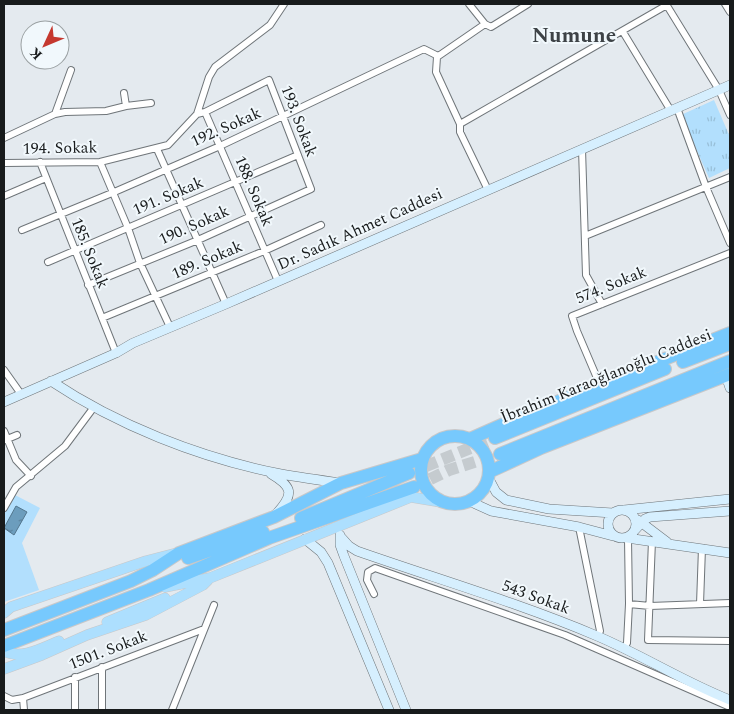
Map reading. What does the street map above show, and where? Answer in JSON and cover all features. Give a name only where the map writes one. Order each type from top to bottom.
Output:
[{"type":"highway","points":[[470,439],[524,415],[730,333]]},
{"type":"highway","name":"İbrahim Karaoğlanoğlu Caddesi","points":[[495,438],[730,344]]},
{"type":"highway","name":"İbrahim Karaoğlanoğlu Caddesi","points":[[500,454],[730,361]]},
{"type":"highway","points":[[489,475],[566,438],[729,379]]},
{"type":"highway","points":[[458,436],[470,439],[478,445],[488,462],[489,475],[481,491],[468,501],[458,504],[447,503],[437,499],[425,487],[421,471],[422,459],[436,441],[458,436]]},
{"type":"highway","points":[[4,630],[131,581],[149,565],[274,517],[342,483],[422,459]]},
{"type":"highway","points":[[149,565],[288,524],[409,473]]},
{"type":"highway","points":[[4,646],[149,590],[269,538],[414,487]]},
{"type":"main road","points":[[4,651],[12,655],[20,655],[411,497],[447,503]]},
{"type":"main road","points":[[4,613],[11,606],[149,565]]},
{"type":"main road","points":[[149,590],[210,578]]},
{"type":"main road","points":[[4,669],[87,635],[146,615],[203,585],[210,578]]},
{"type":"street","name":"194. Sokak","points":[[4,163],[100,162],[168,145],[197,114],[209,77],[215,68],[270,25],[284,4]]},
{"type":"street","points":[[469,4],[485,24],[491,27],[528,4]]},
{"type":"street","points":[[460,124],[623,32],[666,4],[719,90],[730,115]]},
{"type":"street","points":[[725,4],[730,12]]},
{"type":"street","points":[[485,24],[438,56],[436,72],[460,124],[460,132],[488,190]]},
{"type":"street","points":[[623,32],[674,110],[730,243]]},
{"type":"street","name":"192. Sokak","points":[[22,230],[220,146],[424,49],[438,56]]},
{"type":"street","points":[[55,114],[71,70]]},
{"type":"street","name":"193. Sokak","points":[[197,114],[205,112],[269,80],[311,189]]},
{"type":"street","name":"Dr. Sadık Ahmet Caddesi","points":[[4,402],[133,343],[730,85]]},
{"type":"street","points":[[124,93],[126,106]]},
{"type":"street","points":[[4,138],[55,114],[106,111],[126,106],[151,104]]},
{"type":"street","name":"188. Sokak","points":[[205,112],[278,281]]},
{"type":"street","points":[[157,148],[226,304]]},
{"type":"street","points":[[582,149],[586,275],[602,304]]},
{"type":"street","name":"191. Sokak","points":[[48,262],[298,155]]},
{"type":"street","name":"185. Sokak","points":[[40,162],[116,352]]},
{"type":"street","points":[[100,162],[128,228],[140,263],[170,327]]},
{"type":"street","points":[[584,236],[730,177]]},
{"type":"street","points":[[4,196],[46,178]]},
{"type":"street","name":"190. Sokak","points":[[88,285],[198,240],[311,189]]},
{"type":"street","name":"189. Sokak","points":[[102,318],[264,251],[321,225]]},
{"type":"street","name":"574. Sokak","points":[[600,385],[572,316],[730,253]]},
{"type":"street","points":[[4,370],[21,394]]},
{"type":"street","points":[[51,381],[79,400],[137,428],[220,459],[264,470],[342,483]]},
{"type":"street","points":[[4,508],[6,498],[16,487],[65,446],[94,407]]},
{"type":"street","points":[[4,431],[5,440],[16,460],[31,476]]},
{"type":"street","points":[[5,440],[17,435]]},
{"type":"street","points":[[264,470],[281,480],[288,488],[287,501],[274,517]]},
{"type":"street","points":[[489,475],[496,492],[506,500],[549,509],[613,513]]},
{"type":"street","points":[[614,536],[608,528],[608,519],[619,510],[730,499]]},
{"type":"street","points":[[468,501],[491,511],[579,527],[618,538],[652,541],[730,553]]},
{"type":"street","points":[[624,510],[628,512],[637,524],[670,544]]},
{"type":"street","points":[[624,649],[627,643],[629,604],[628,538],[637,524],[650,517],[730,511]]},
{"type":"street","points":[[340,525],[344,556],[406,710]]},
{"type":"street","points":[[579,527],[600,631],[598,636]]},
{"type":"street","name":"543 Sokak","points":[[340,536],[349,546],[357,551],[528,609],[598,636],[710,692],[730,700]]},
{"type":"street","points":[[305,539],[321,552],[328,563],[389,710]]},
{"type":"street","points":[[652,541],[648,640],[730,641]]},
{"type":"street","points":[[700,604],[702,548]]},
{"type":"street","points":[[374,594],[367,580],[368,572],[374,568],[565,635],[730,707]]},
{"type":"street","points":[[629,604],[650,606],[730,603]]},
{"type":"street","points":[[172,710],[214,605]]},
{"type":"street","name":"1501. Sokak","points":[[23,698],[204,629]]},
{"type":"street","points":[[102,667],[102,710]]},
{"type":"street","points":[[75,677],[75,710]]},
{"type":"street","points":[[4,696],[12,700],[23,698],[24,710]]},
{"type":"green space","points":[[714,100],[730,137],[730,168],[709,178],[681,115]]},
{"type":"green space","points":[[15,495],[40,508],[22,543],[39,590],[4,602],[4,514]]},
{"type":"water","points":[[16,506],[27,512],[14,535],[4,528]]},
{"type":"tunnel","points":[[409,473],[495,438]]},
{"type":"tunnel","points":[[414,487],[449,470],[500,454]]},
{"type":"district","name":"Numune","points":[[574,36]]}]
